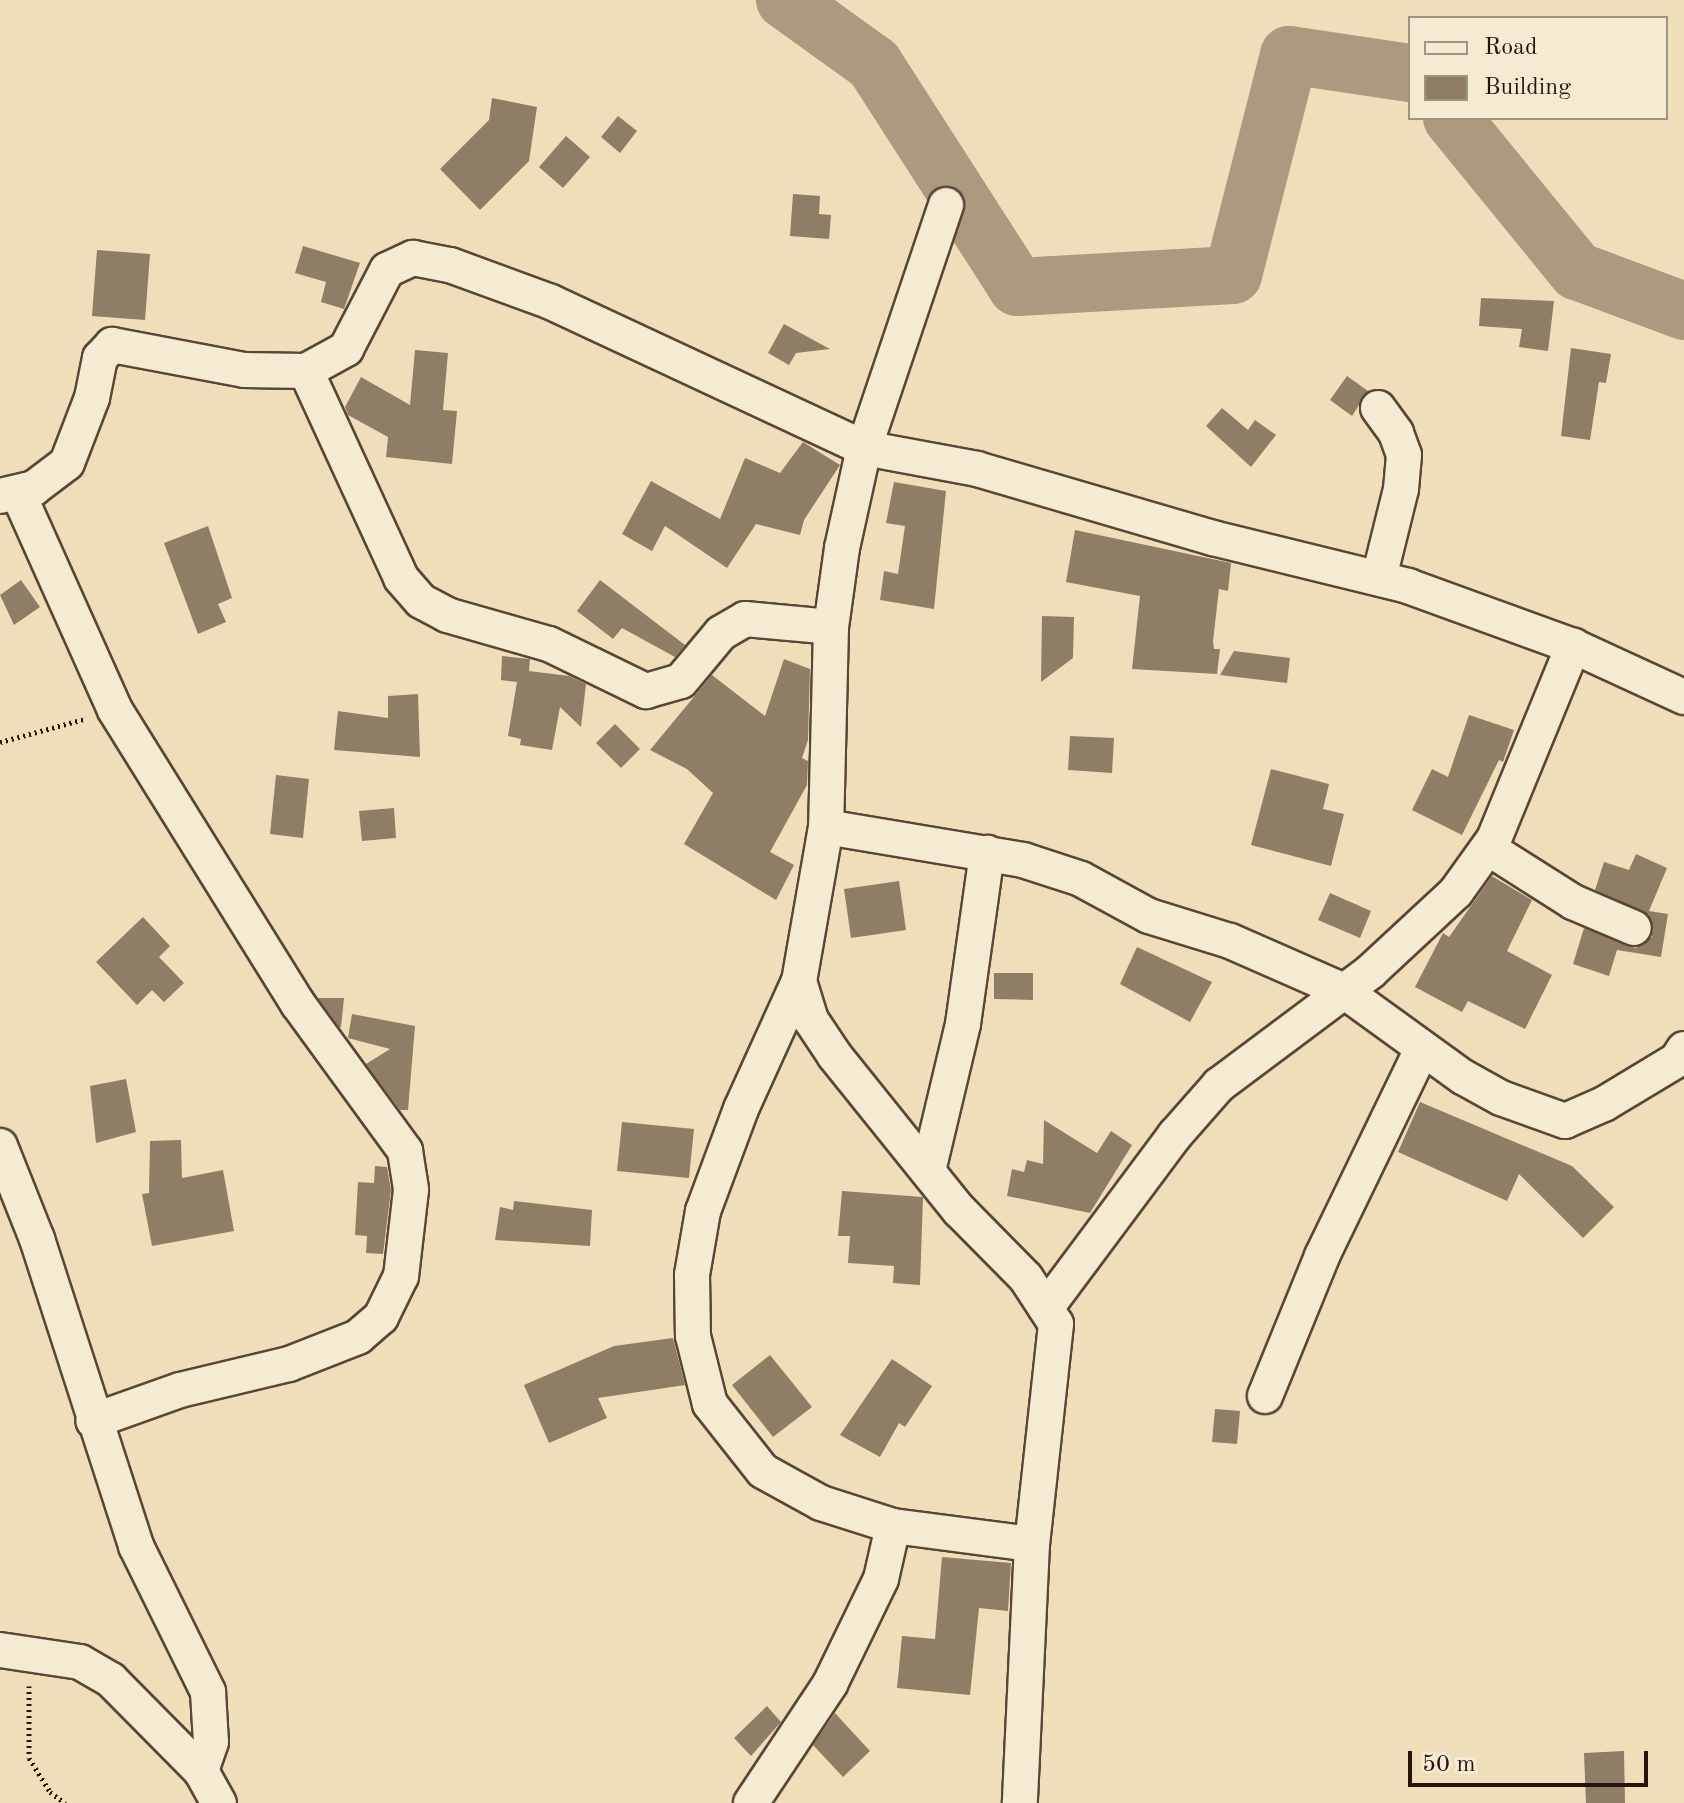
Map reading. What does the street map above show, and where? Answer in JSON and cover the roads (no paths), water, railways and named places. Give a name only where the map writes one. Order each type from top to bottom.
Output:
[{"type":"street","points":[[946,205],[864,448],[842,548],[831,627],[826,827],[799,981],[741,1109],[703,1211],[692,1275],[693,1336],[710,1404],[763,1471],[821,1503],[893,1526],[1032,1544]]},
{"type":"street","points":[[93,1421],[180,1390],[289,1364],[358,1337],[381,1317],[401,1276],[411,1190],[405,1151],[298,1004],[115,710],[9,495],[34,488],[67,463],[92,398],[100,358],[112,345],[244,370],[306,371],[346,349],[387,270],[413,258],[450,265],[551,302],[864,448],[977,469],[1213,538],[1379,578],[1573,646],[1684,697]]},
{"type":"street","points":[[306,371],[401,578],[421,601],[447,615],[549,644],[646,691],[681,681],[721,633],[745,619],[831,627]]},
{"type":"street","points":[[1378,408],[1396,433],[1404,455],[1401,489],[1379,578]]},
{"type":"street","points":[[1046,1308],[1175,1135],[1219,1085],[1344,991],[1456,892],[1488,848],[1573,646]]},
{"type":"street","points":[[826,827],[987,853],[1081,879],[1149,916],[1230,941],[1344,991],[1422,1049],[1501,1098],[1565,1121],[1604,1104],[1677,1060],[1684,1049]]},
{"type":"street","points":[[1488,848],[1573,902],[1634,928]]},
{"type":"street","points":[[928,1171],[963,1024],[987,853]]},
{"type":"street","points":[[799,981],[811,1020],[928,1171],[1026,1278],[1056,1324],[1032,1544],[1020,1803]]},
{"type":"street","points":[[1265,1396],[1322,1256],[1422,1049]]},
{"type":"street","points":[[0,1146],[37,1239],[93,1421],[136,1546],[208,1692],[211,1742],[201,1771]]},
{"type":"street","points":[[751,1803],[830,1684],[881,1579],[893,1526]]},
{"type":"street","points":[[16,1651],[80,1662],[111,1680],[201,1771],[219,1803]]},
{"type":"waterway","points":[[785,0],[874,64],[1017,287],[1233,275],[1289,55],[1408,73]]},
{"type":"waterway","points":[[1454,120],[1577,271],[1684,311]]}]
